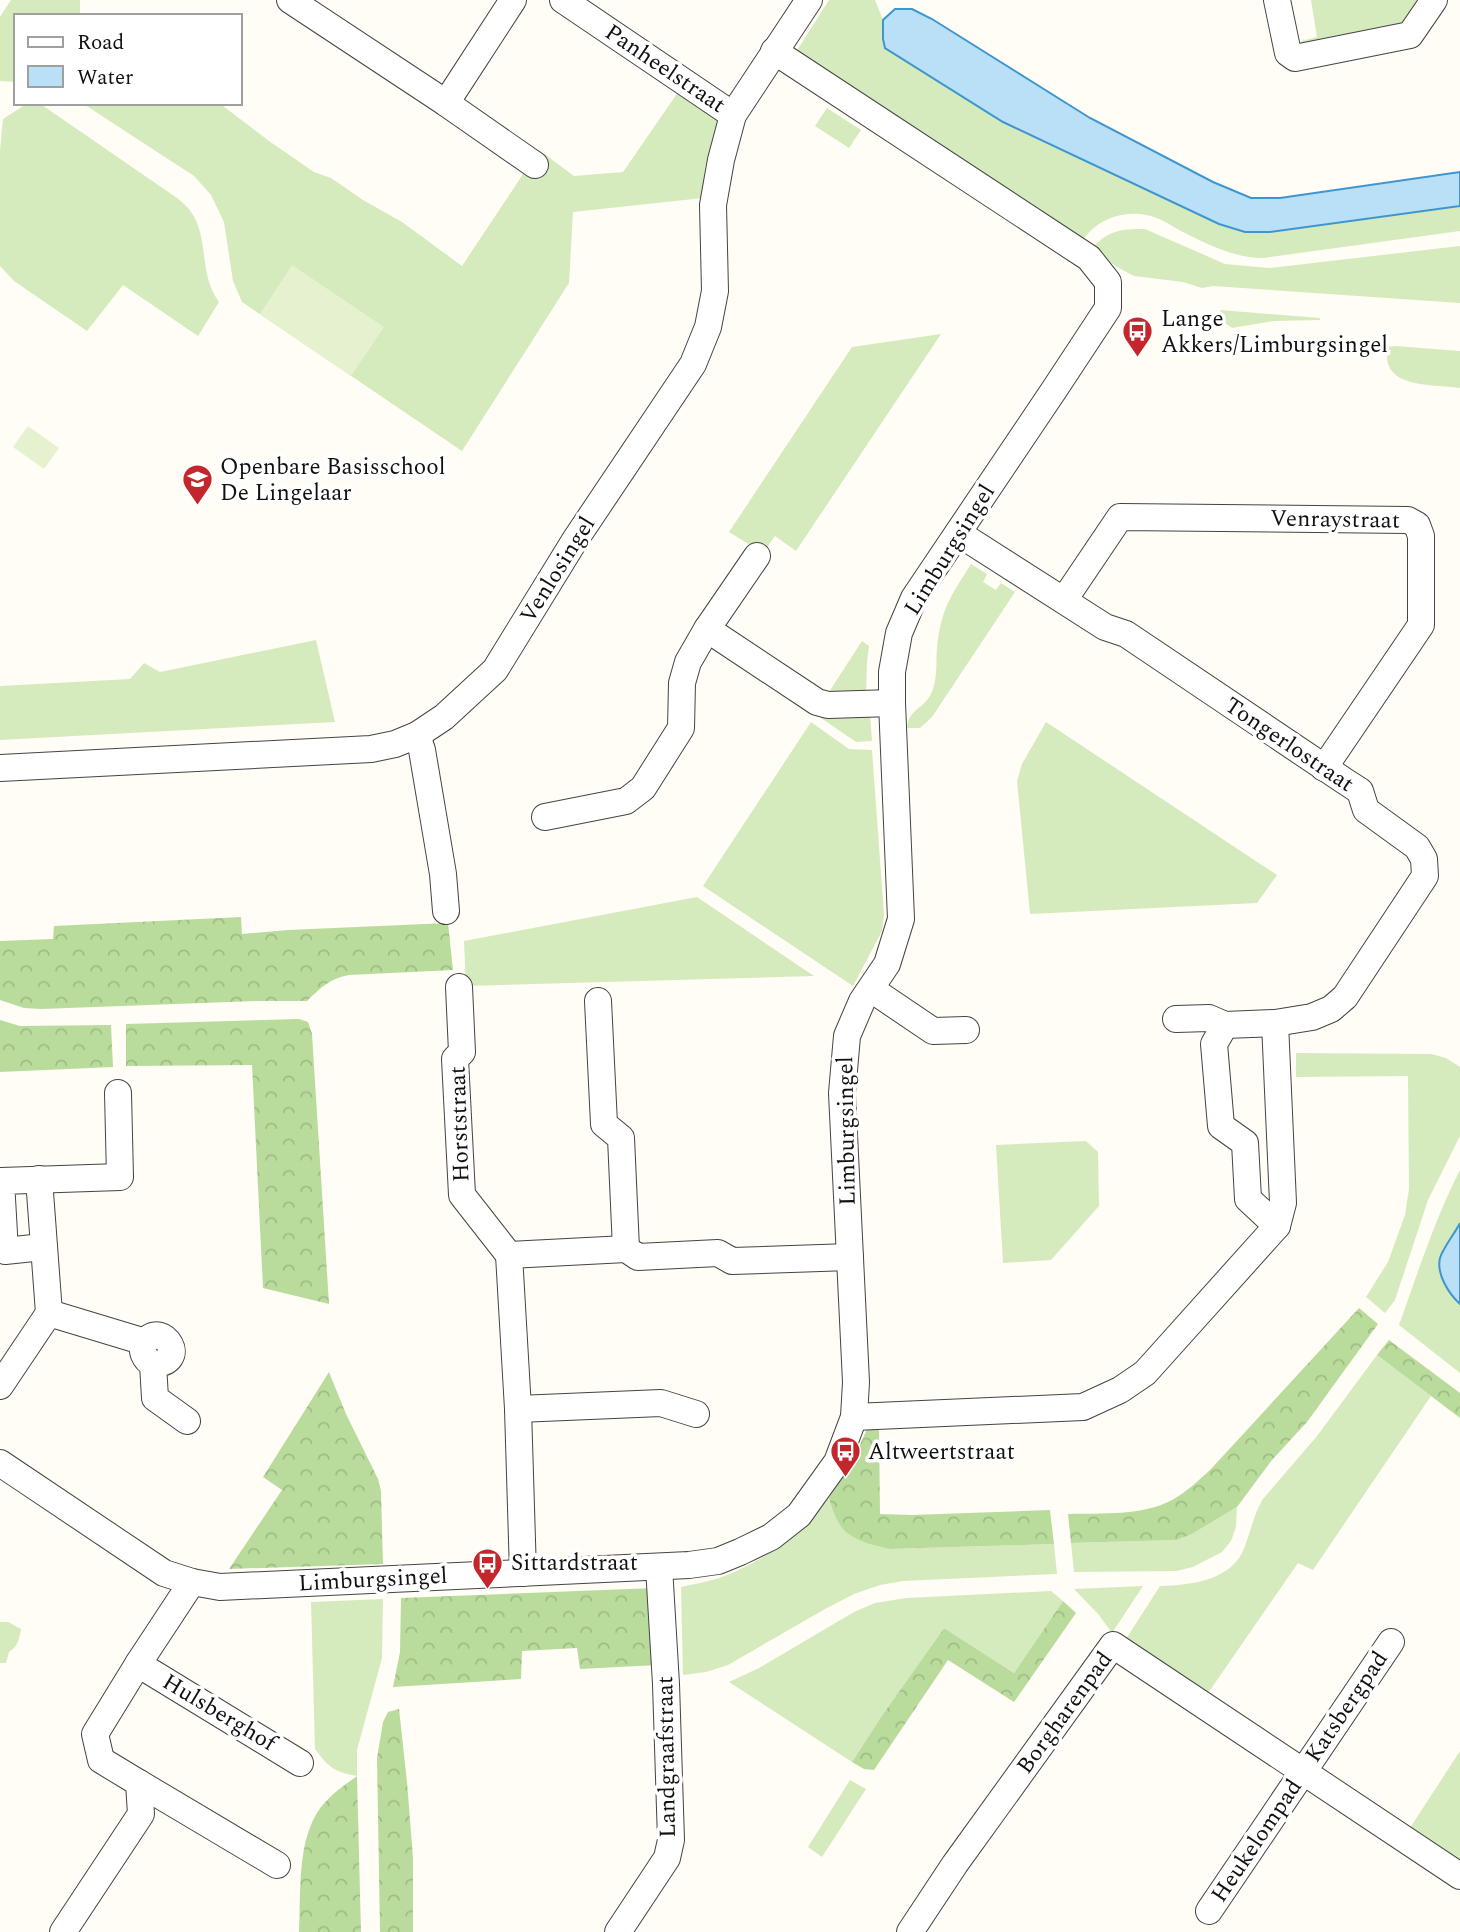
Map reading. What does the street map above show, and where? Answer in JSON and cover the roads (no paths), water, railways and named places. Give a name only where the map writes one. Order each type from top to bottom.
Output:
[{"type":"street","points":[[290,0],[535,165]]},
{"type":"street","points":[[446,103],[513,0]]},
{"type":"street","name":"Panheelstraat","points":[[563,0],[733,115]]},
{"type":"street","name":"Venlosingel","points":[[0,768],[372,749],[417,735],[444,717],[495,670],[575,540],[693,364],[708,327],[715,291],[713,205],[733,115],[809,0]]},
{"type":"street","points":[[1278,0],[1288,53],[1295,58],[1410,35],[1434,0]]},
{"type":"street","name":"Limburgsingel","points":[[0,1463],[164,1573],[220,1587],[659,1567],[718,1561],[761,1542],[799,1515],[837,1462],[854,1417],[856,1382],[843,1086],[847,1036],[862,1001],[887,964],[901,919],[892,704],[892,672],[899,633],[914,598],[1108,308],[1108,282],[1088,258],[774,51]]},
{"type":"street","name":"Venraystraat","points":[[1064,600],[1120,517],[1408,520],[1417,525],[1421,536],[1421,625],[1324,768]]},
{"type":"street","name":"Tongerlostraat","points":[[958,533],[1105,627],[1126,634],[1360,791],[1366,810],[1417,847],[1424,859],[1425,876],[1345,997],[1331,1009],[1312,1017],[1275,1023],[1225,1025],[1209,1018],[1176,1019]]},
{"type":"street","points":[[545,817],[626,801],[643,788],[681,728],[682,683],[688,662],[757,556]]},
{"type":"street","points":[[707,629],[817,702],[828,705],[892,704]]},
{"type":"street","points":[[417,735],[422,750],[443,874],[446,911]]},
{"type":"street","name":"Horststraat","points":[[459,987],[461,1052],[455,1059],[462,1195],[509,1255]]},
{"type":"street","points":[[871,989],[933,1031],[966,1030]]},
{"type":"street","points":[[598,1001],[604,1124],[621,1138],[626,1249]]},
{"type":"street","points":[[854,1417],[1083,1407],[1120,1390],[1144,1373],[1276,1226],[1283,1203],[1275,1023]]},
{"type":"street","points":[[1225,1025],[1214,1044],[1220,1126],[1245,1143],[1248,1199],[1276,1226]]},
{"type":"street","points":[[43,1247],[5,1251],[1,1181],[120,1177],[118,1093]]},
{"type":"street","points":[[0,1385],[49,1313],[39,1180]]},
{"type":"street","points":[[523,1573],[518,1409],[509,1255],[626,1249],[638,1258],[718,1253],[732,1261],[850,1257]]},
{"type":"street","points":[[49,1313],[149,1353],[155,1398],[187,1421]]},
{"type":"street","points":[[518,1409],[661,1403],[696,1414]]},
{"type":"street","name":"Landgraafstraat","points":[[618,1932],[667,1858],[671,1840],[659,1567]]},
{"type":"street","points":[[192,1582],[95,1734],[102,1760],[277,1865]]},
{"type":"street","name":"Katsbergpad","points":[[1304,1772],[1391,1643]]},
{"type":"street","name":"Borgharenpad","points":[[909,1932],[1113,1645],[1304,1772]]},
{"type":"street","name":"Hulsberghof","points":[[138,1664],[300,1763]]},
{"type":"street","points":[[1304,1772],[1460,1876]]},
{"type":"street","name":"Heukelompad","points":[[1209,1911],[1304,1772]]},
{"type":"street","points":[[63,1932],[141,1814],[139,1783]]},
{"type":"water","points":[[895,9],[912,9],[932,19],[1090,118],[1213,182],[1251,198],[1280,198],[1460,172],[1460,206],[1270,232],[1245,232],[1219,224],[1003,122],[885,48],[883,20]]},
{"type":"water","points":[[1460,1223],[1460,1304],[1444,1283],[1439,1264]]},
{"type":"place","name":"Lange Akkers/Limburgsingel","points":[[1138,359]]},
{"type":"place","name":"Openbare Basisschool De Lingelaar","points":[[197,507]]},
{"type":"place","name":"Altweertstraat","points":[[845,1479]]},
{"type":"place","name":"Sittardstraat","points":[[488,1590]]}]
